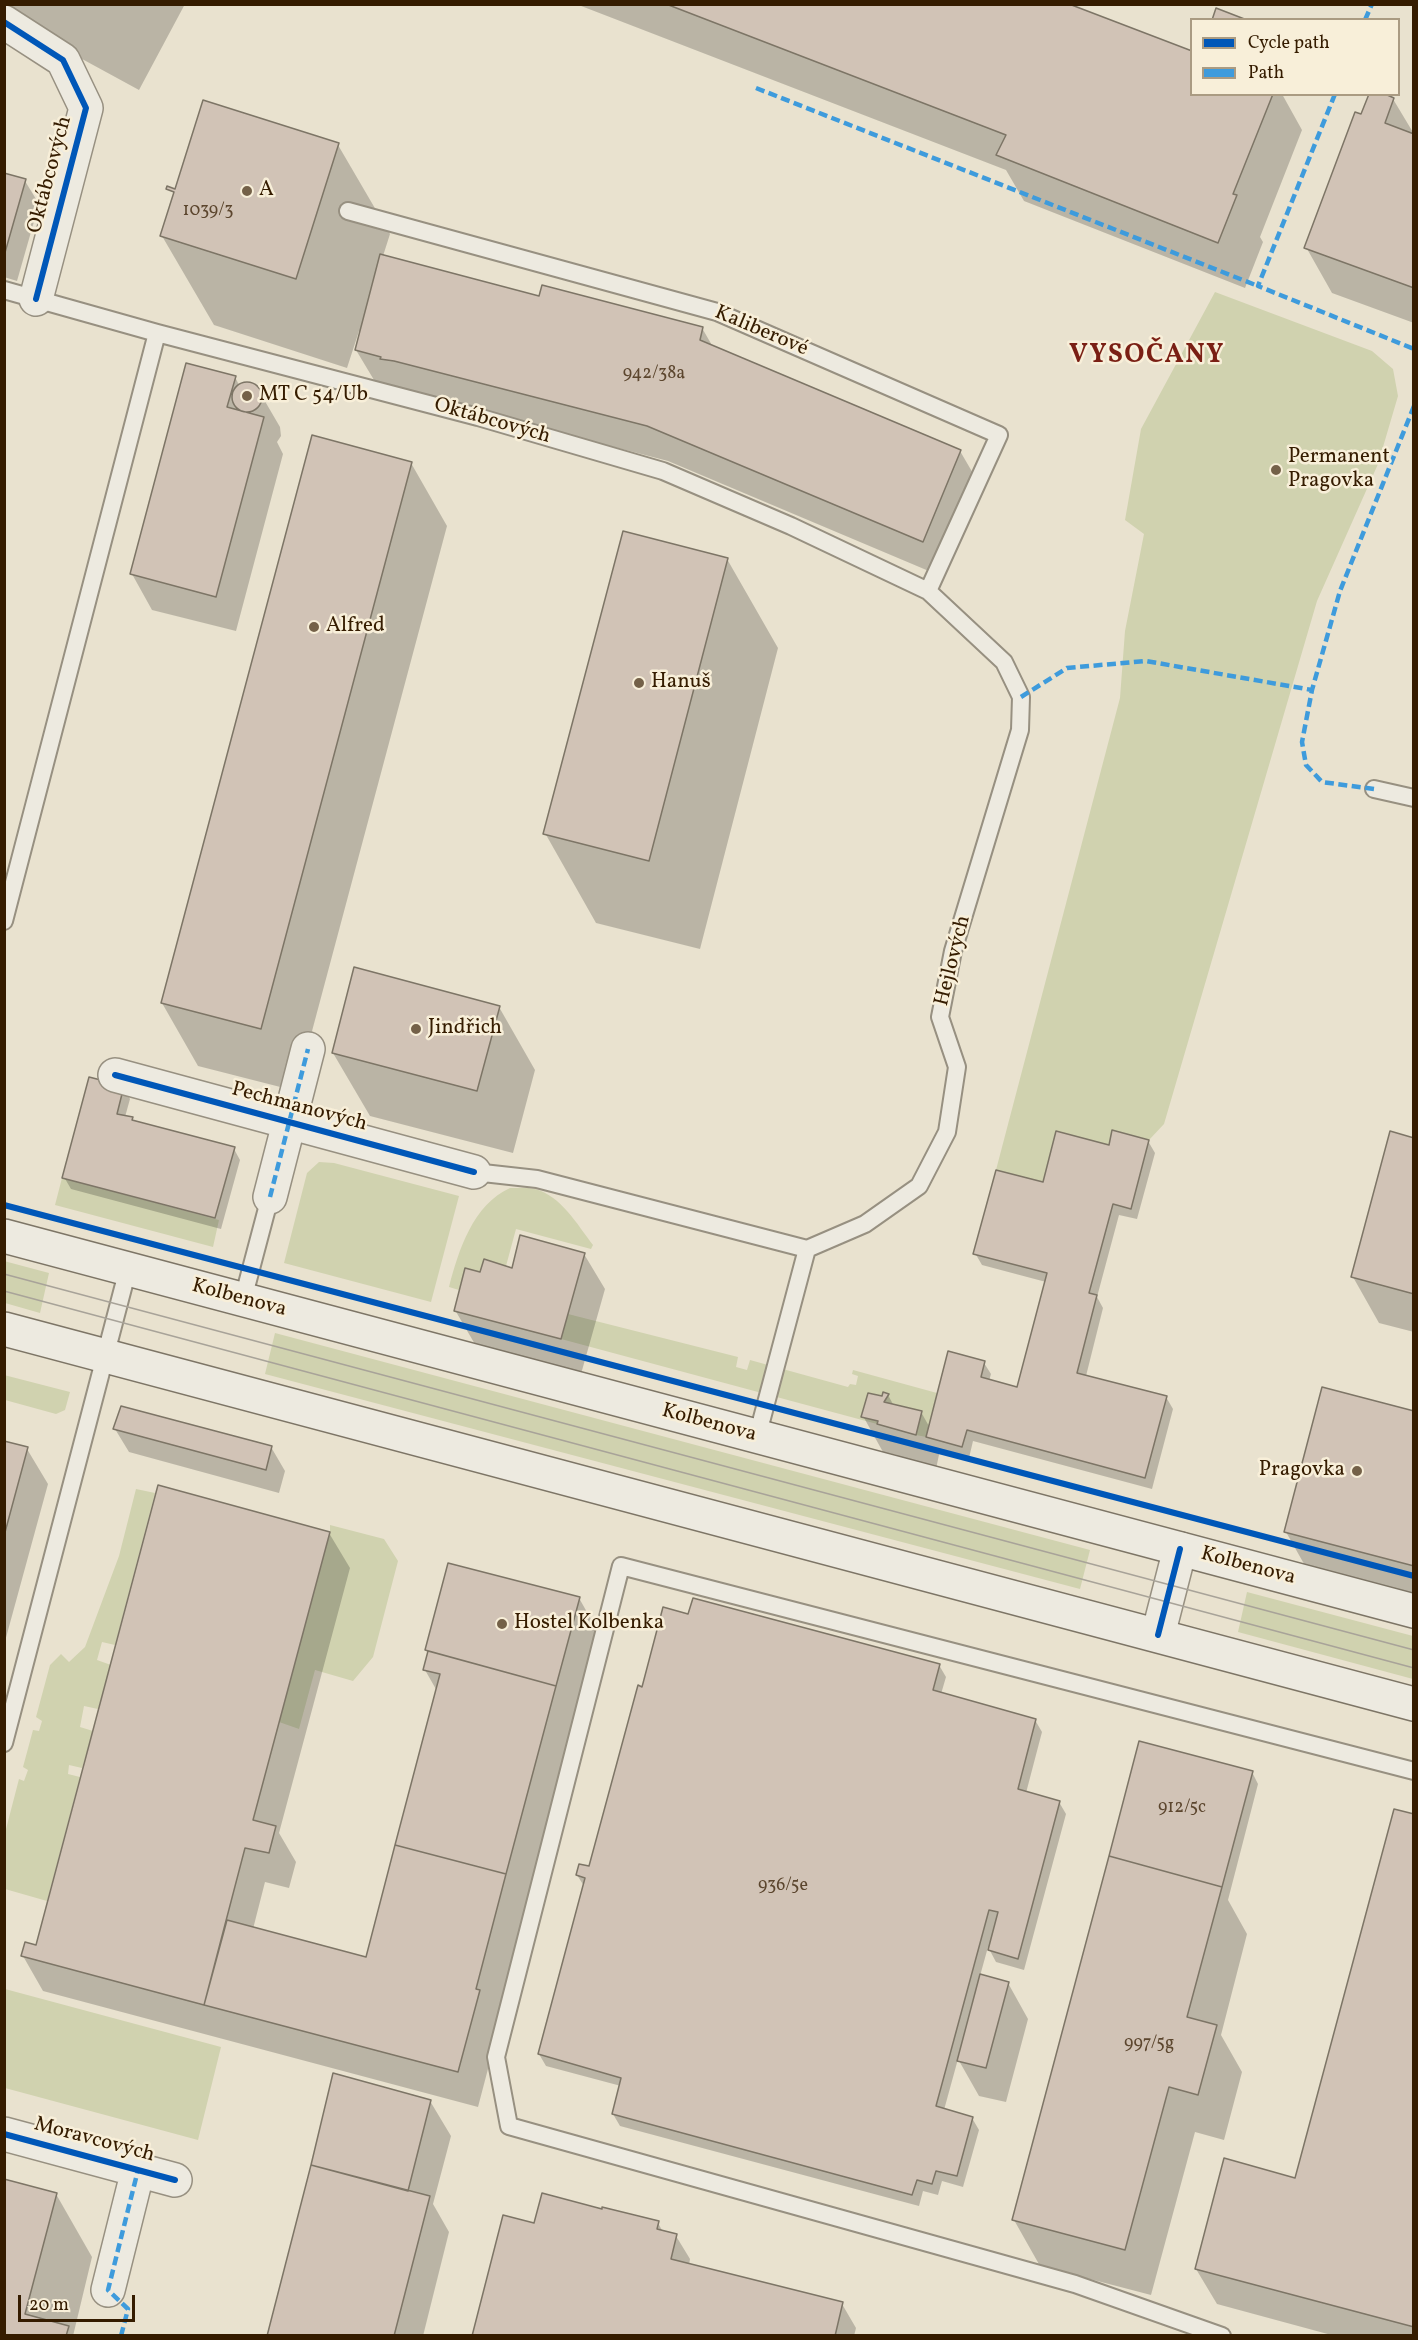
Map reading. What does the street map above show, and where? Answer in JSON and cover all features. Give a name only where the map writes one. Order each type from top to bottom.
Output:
[{"type":"main road","name":"Oktábcových","points":[[4,22],[63,60],[86,108],[36,298]]},
{"type":"main road","points":[[270,1197],[308,1049]]},
{"type":"main road","name":"Pechmanových","points":[[115,1075],[474,1172]]},
{"type":"main road","name":"Kolbenova","points":[[4,1236],[1413,1611]]},
{"type":"main road","points":[[4,1329],[1413,1704]]},
{"type":"main road","points":[[1158,1635],[1180,1549]]},
{"type":"main road","name":"Moravcových","points":[[4,2134],[175,2180]]},
{"type":"main road","points":[[108,2290],[138,2170]]},
{"type":"lane","name":"Kaliberové","points":[[348,211],[717,312],[999,435],[928,591]]},
{"type":"lane","points":[[4,290],[36,298]]},
{"type":"lane","name":"Oktábcových","points":[[36,298],[157,333],[478,417],[663,471],[791,526],[928,591]]},
{"type":"lane","points":[[4,921],[157,333]]},
{"type":"lane","name":"Hejlových","points":[[807,1249],[865,1224],[919,1186],[947,1132],[957,1067],[940,1017],[953,951],[1020,730],[1021,697],[1004,662],[928,591]]},
{"type":"lane","points":[[1374,789],[1413,798]]},
{"type":"lane","name":"Pechmanových","points":[[474,1172],[537,1179],[807,1249]]},
{"type":"lane","points":[[243,1299],[270,1197]]},
{"type":"lane","points":[[757,1437],[807,1249]]},
{"type":"lane","points":[[4,1743],[128,1269]]},
{"type":"lane","points":[[1222,2336],[1076,2284],[509,2126],[495,2057],[621,1566],[1413,1771]]},
{"type":"green space","points":[[1215,292],[1372,351],[1393,369],[1398,396],[1378,464],[1317,601],[1164,1124],[1149,1140],[1113,1130],[1109,1145],[1056,1131],[1043,1182],[996,1170],[1120,698],[1125,631],[1144,534],[1125,520],[1141,429]]},
{"type":"green space","points":[[319,1162],[334,1163],[459,1196],[431,1302],[284,1263],[307,1173]]},
{"type":"green space","points":[[62,1178],[219,1220],[213,1247],[55,1205]]},
{"type":"green space","points":[[510,1188],[535,1189],[561,1204],[593,1245],[591,1249],[516,1229],[506,1266],[484,1260],[480,1272],[465,1268],[459,1290],[449,1287],[463,1243],[477,1217],[486,1205]]},
{"type":"green space","points":[[4,1261],[49,1273],[40,1313],[5,1303]]},
{"type":"green space","points":[[568,1314],[738,1357],[736,1367],[747,1370],[750,1360],[848,1387],[850,1384],[856,1385],[858,1376],[852,1374],[853,1370],[937,1393],[926,1437],[916,1435],[921,1411],[884,1402],[888,1394],[883,1392],[882,1396],[868,1393],[861,1416],[878,1421],[877,1424],[561,1339]]},
{"type":"green space","points":[[275,1333],[1090,1550],[1080,1589],[265,1374]]},
{"type":"green space","points":[[4,1375],[70,1392],[65,1410],[56,1414],[5,1400]]},
{"type":"green space","points":[[136,1489],[155,1493],[115,1645],[102,1642],[97,1660],[111,1665],[98,1709],[84,1706],[80,1727],[93,1731],[82,1768],[69,1765],[68,1774],[80,1777],[47,1901],[5,1889],[5,1833],[19,1779],[24,1781],[28,1770],[23,1767],[33,1730],[39,1731],[42,1721],[36,1717],[50,1665],[61,1654],[69,1662],[85,1647],[119,1556]]},
{"type":"green space","points":[[330,1525],[384,1539],[398,1561],[373,1657],[353,1681],[315,1670],[299,1729],[279,1722]]},
{"type":"green space","points":[[1247,1592],[1413,1636],[1413,1679],[1238,1632]]},
{"type":"green space","points":[[5,1989],[221,2047],[198,2140],[5,2088]]},
{"type":"building","points":[[666,4],[1069,4],[1190,50],[1190,96],[1272,96],[1233,194],[1237,195],[1218,243],[996,155],[1006,135]]},
{"type":"building","points":[[1216,8],[1242,18],[1213,18]]},
{"type":"building","points":[[1368,96],[1390,96],[1394,98],[1385,123],[1414,134],[1414,288],[1304,248],[1355,112],[1361,114]]},
{"type":"building","name":"A","points":[[203,100],[339,143],[296,279],[160,236],[174,192],[166,189],[167,186],[175,189]]},
{"type":"building","points":[[4,173],[26,179],[4,256]]},
{"type":"building","points":[[380,254],[539,296],[542,285],[703,327],[700,340],[961,450],[923,542],[647,426],[380,359],[381,357],[355,350]]},
{"type":"building","points":[[186,363],[236,376],[227,407],[264,417],[216,597],[130,574]]},
{"type":"building","name":"MT C 54/Ub","points":[[247,382],[258,386],[262,397],[258,408],[247,412],[236,408],[232,397],[236,386]]},
{"type":"building","name":"Alfred","points":[[312,435],[412,462],[261,1029],[161,1003]]},
{"type":"building","name":"Hanuš","points":[[623,531],[728,558],[649,861],[543,834]]},
{"type":"building","name":"Jindřich","points":[[354,967],[500,1006],[477,1091],[332,1053]]},
{"type":"building","points":[[89,1077],[124,1086],[117,1114],[235,1147],[215,1218],[62,1178]]},
{"type":"building","points":[[1112,1130],[1149,1140],[1131,1209],[1113,1204],[1089,1293],[1097,1295],[1077,1373],[1167,1396],[1145,1478],[967,1430],[962,1447],[926,1437],[948,1351],[985,1361],[981,1377],[1017,1387],[1047,1273],[973,1254],[996,1170],[1043,1182],[1056,1131],[1109,1145]]},
{"type":"building","points":[[1390,1131],[1414,1138],[1414,1294],[1351,1277]]},
{"type":"building","points":[[520,1235],[585,1253],[561,1339],[454,1311],[465,1268],[480,1272],[484,1259],[512,1268]]},
{"type":"building","name":"Pragovka","points":[[1322,1387],[1414,1411],[1414,1566],[1284,1532]]},
{"type":"building","points":[[883,1392],[889,1394],[884,1402],[922,1411],[916,1435],[861,1417],[868,1393],[882,1396]]},
{"type":"building","points":[[121,1406],[272,1446],[266,1470],[113,1429]]},
{"type":"building","points":[[4,1441],[28,1447],[4,1536]]},
{"type":"building","points":[[158,1485],[330,1532],[253,1820],[276,1826],[269,1853],[245,1848],[204,2005],[21,1956],[25,1942],[36,1945]]},
{"type":"building","name":"Hostel Kolbenka","points":[[448,1563],[580,1597],[556,1686],[425,1650]]},
{"type":"building","points":[[693,1598],[940,1664],[933,1690],[1036,1719],[1018,1789],[1060,1801],[1018,1959],[988,1950],[998,1912],[989,1910],[936,2106],[973,2117],[957,2176],[936,2171],[932,2184],[917,2180],[912,2195],[612,2114],[621,2078],[538,2054],[585,1878],[576,1875],[579,1864],[589,1866],[638,1685],[642,1687],[663,1607],[688,1614]]},
{"type":"building","points":[[428,1651],[556,1686],[506,1874],[395,1845],[440,1674],[423,1670]]},
{"type":"building","points":[[1139,1741],[1253,1771],[1222,1887],[1109,1856]]},
{"type":"building","points":[[1394,1809],[1414,1814],[1414,2327],[1195,2269],[1224,2158],[1295,2178]]},
{"type":"building","points":[[395,1845],[506,1874],[476,1989],[480,1990],[458,2072],[204,2005],[227,1920],[366,1957]]},
{"type":"building","points":[[1109,1856],[1222,1887],[1187,2017],[1217,2025],[1198,2095],[1169,2087],[1125,2250],[1012,2220]]},
{"type":"building","points":[[980,1974],[1009,1982],[986,2068],[957,2061]]},
{"type":"building","points":[[333,2073],[431,2100],[408,2191],[311,2165]]},
{"type":"building","points":[[311,2165],[430,2196],[394,2336],[267,2336]]},
{"type":"building","points":[[4,2179],[57,2193],[25,2314],[69,2326],[66,2336],[4,2336]]},
{"type":"building","points":[[542,2193],[659,2221],[657,2229],[677,2234],[671,2259],[843,2302],[835,2336],[472,2336],[503,2215],[534,2223]]},
{"type":"tram line","points":[[4,1274],[1414,1650]]},
{"type":"tram line","points":[[4,1291],[1414,1668]]},
{"type":"marked path","points":[[1366,18],[1372,4]]},
{"type":"marked path","points":[[756,88],[1258,286]]},
{"type":"marked path","points":[[1334,96],[1258,286],[1414,349]]},
{"type":"marked path","points":[[1374,789],[1322,782],[1306,765],[1302,742],[1312,690],[1340,591],[1414,406]]},
{"type":"marked path","points":[[1021,697],[1067,668],[1146,661],[1312,690]]},
{"type":"marked path","points":[[270,1197],[308,1049]]},
{"type":"marked path","points":[[121,2336],[128,2309],[108,2290],[138,2170]]},
{"type":"cycle path","points":[[4,22],[63,60],[86,108],[36,299]]},
{"type":"cycle path","points":[[115,1075],[474,1172]]},
{"type":"cycle path","points":[[4,1205],[1414,1576]]},
{"type":"cycle path","points":[[1158,1635],[1180,1549]]},
{"type":"cycle path","points":[[4,2134],[175,2180]]},
{"type":"place","name":"A","points":[[247,191]]},
{"type":"place","name":"MT C 54/Ub","points":[[247,396]]},
{"type":"place","name":"Permanent Pragovka","points":[[1276,470]]},
{"type":"place","name":"Alfred","points":[[314,627]]},
{"type":"place","name":"Hanuš","points":[[639,683]]},
{"type":"place","name":"Jindřich","points":[[416,1029]]},
{"type":"place","name":"Pragovka","points":[[1357,1471]]},
{"type":"place","name":"Hostel Kolbenka","points":[[502,1624]]},
{"type":"district","name":"VYSOČANY","points":[[1147,357]]}]
